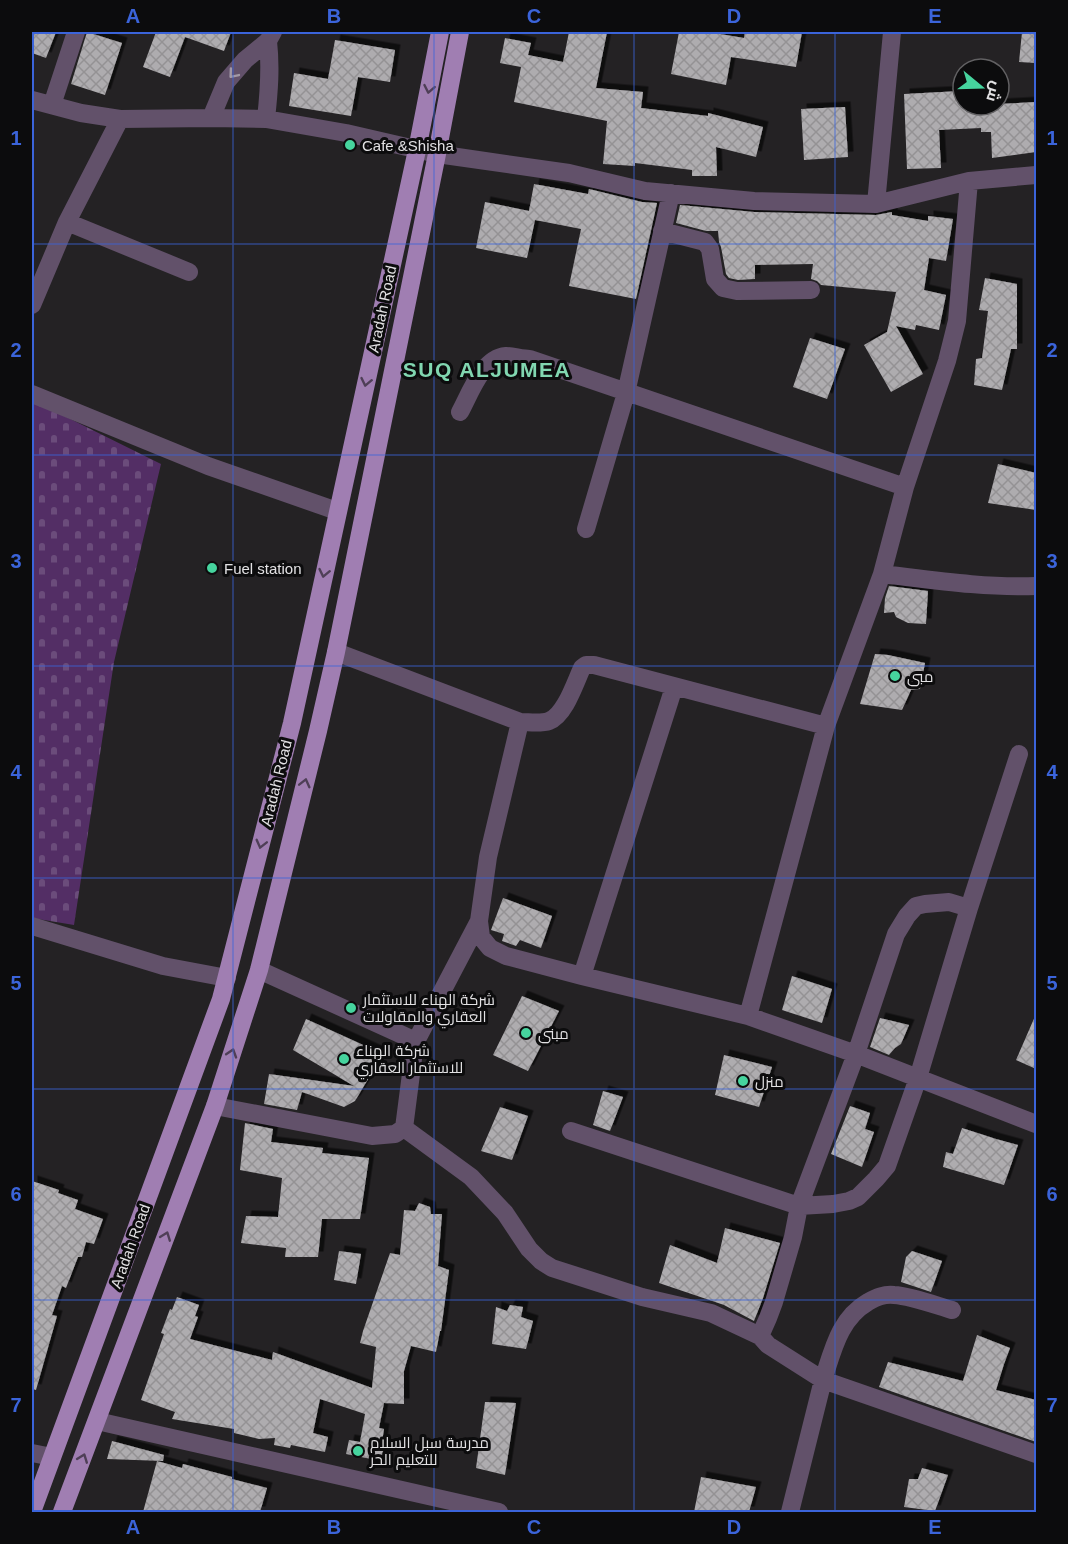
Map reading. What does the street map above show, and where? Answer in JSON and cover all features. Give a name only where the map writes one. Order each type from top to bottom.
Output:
[{"type":"main road","name":"Aradah Road","points":[[32,1512],[222,999],[292,723],[417,150],[440,32]]},
{"type":"main road","name":"Aradah Road","points":[[62,1512],[215,1106],[259,970],[336,652],[460,32]]},
{"type":"main road","points":[[123,1265],[151,1275]]},
{"type":"street","points":[[52,105],[76,32]]},
{"type":"street","points":[[876,204],[892,32]]},
{"type":"street","points":[[266,119],[270,88],[270,36]]},
{"type":"street","points":[[211,118],[226,82],[270,36]]},
{"type":"street","points":[[32,100],[81,113],[120,119],[266,119],[346,133],[437,154],[569,173],[645,191],[754,201],[876,204],[969,181],[1036,175]]},
{"type":"street","points":[[32,302],[66,222],[120,119]]},
{"type":"street","points":[[748,1016],[826,726],[882,574],[905,487],[947,361],[957,321],[969,181]]},
{"type":"street","points":[[586,529],[626,393],[671,193]]},
{"type":"street","points":[[66,222],[189,272]]},
{"type":"street","points":[[662,231],[705,242],[710,249],[715,279],[723,288],[737,291],[812,290]]},
{"type":"street","points":[[460,412],[481,372],[490,362],[505,356],[530,360],[905,487]]},
{"type":"street","points":[[32,394],[208,466],[338,511]]},
{"type":"street","points":[[882,574],[969,585],[1036,586]]},
{"type":"street","points":[[336,652],[520,722],[550,721],[564,708],[582,668],[586,665],[594,665],[826,726]]},
{"type":"street","points":[[582,976],[674,687]]},
{"type":"street","points":[[520,722],[488,857],[479,921],[482,937],[490,948],[506,956],[748,1016],[856,1054],[1036,1124]]},
{"type":"street","points":[[571,1131],[799,1206],[833,1204],[858,1197],[887,1166],[918,1078],[969,908],[1019,754]]},
{"type":"street","points":[[760,1336],[774,1302],[793,1237],[799,1206],[856,1054],[896,934],[916,906],[949,902],[969,908]]},
{"type":"street","points":[[405,1128],[415,1043],[479,921]]},
{"type":"street","points":[[32,926],[163,966],[227,978]]},
{"type":"street","points":[[259,970],[409,1038],[415,1043]]},
{"type":"street","points":[[215,1106],[372,1136],[395,1134],[405,1128]]},
{"type":"street","points":[[405,1128],[471,1177],[505,1213],[529,1249],[552,1268],[642,1297],[711,1313],[760,1336],[768,1345],[823,1380],[1036,1454]]},
{"type":"street","points":[[790,1512],[823,1380],[837,1337],[845,1322],[859,1307],[885,1295],[897,1295],[952,1310]]},
{"type":"street","points":[[97,1421],[499,1512]]},
{"type":"street","points":[[32,1453],[52,1456]]},
{"type":"green space","points":[[32,400],[161,464],[114,662],[74,925],[32,918]]},
{"type":"building","points":[[32,32],[56,32],[46,58],[32,53]]},
{"type":"building","points":[[87,32],[122,43],[105,95],[71,84]]},
{"type":"building","points":[[156,32],[231,32],[224,51],[185,37],[170,77],[143,67]]},
{"type":"building","points":[[569,32],[607,32],[596,88],[643,92],[641,108],[708,116],[708,113],[763,127],[756,157],[716,147],[717,176],[692,176],[692,170],[635,163],[635,166],[603,164],[607,121],[514,102],[521,67],[500,63],[505,38],[531,43],[528,55],[563,62]]},
{"type":"building","points":[[679,32],[708,32],[744,38],[745,32],[802,32],[796,67],[731,57],[726,85],[671,74]]},
{"type":"building","points":[[1022,32],[1036,32],[1036,63],[1019,62]]},
{"type":"building","points":[[335,40],[395,50],[390,82],[358,77],[351,116],[289,106],[294,73],[328,79]]},
{"type":"building","points":[[951,92],[951,117],[1011,117],[1011,103],[1036,102],[1036,152],[992,158],[991,132],[981,132],[981,128],[939,130],[941,168],[907,169],[904,94]]},
{"type":"building","points":[[845,107],[848,157],[804,160],[801,109]]},
{"type":"building","points":[[534,184],[588,194],[589,189],[642,202],[657,203],[636,299],[569,286],[581,229],[535,220],[527,258],[476,248],[485,202],[529,211]]},
{"type":"building","points":[[680,205],[754,212],[876,215],[892,212],[892,215],[928,221],[928,216],[953,219],[946,261],[929,258],[924,290],[946,295],[939,330],[916,325],[915,330],[896,326],[923,374],[891,392],[864,345],[887,332],[896,292],[821,285],[811,279],[813,264],[755,265],[755,279],[729,278],[726,274],[718,231],[706,231],[676,223]]},
{"type":"building","points":[[985,278],[1017,284],[1017,349],[1011,349],[1002,390],[974,385],[976,359],[982,358],[988,311],[979,310]]},
{"type":"building","points":[[810,338],[845,349],[827,399],[793,387]]},
{"type":"building","points":[[998,464],[1036,473],[1036,510],[988,503]]},
{"type":"building","points":[[889,586],[928,591],[926,624],[908,623],[896,617],[894,612],[884,613]]},
{"type":"building","name":"مبى","points":[[875,654],[925,663],[920,689],[911,690],[902,710],[860,704]]},
{"type":"building","points":[[503,898],[552,916],[541,948],[520,940],[516,946],[502,941],[504,934],[491,930]]},
{"type":"building","points":[[792,976],[832,989],[822,1023],[782,1010]]},
{"type":"building","name":"مبنى","points":[[522,996],[559,1011],[528,1071],[493,1055]]},
{"type":"building","points":[[1036,1014],[1036,1069],[1016,1060]]},
{"type":"building","points":[[880,1018],[909,1025],[901,1044],[889,1055],[870,1047]]},
{"type":"building","name":"شركة الهناء للاستثمار العقاري","points":[[306,1019],[383,1054],[355,1101],[344,1107],[302,1092],[297,1110],[264,1104],[269,1074],[354,1086],[293,1050]]},
{"type":"building","name":"منزل","points":[[724,1055],[772,1067],[759,1107],[715,1095]]},
{"type":"building","points":[[603,1091],[623,1097],[610,1131],[593,1125]]},
{"type":"building","points":[[850,1106],[870,1113],[865,1129],[874,1132],[862,1167],[831,1154]]},
{"type":"building","points":[[500,1107],[528,1116],[512,1160],[481,1151]]},
{"type":"building","points":[[245,1123],[273,1129],[271,1142],[323,1148],[322,1153],[369,1158],[360,1219],[322,1219],[318,1257],[285,1257],[286,1248],[241,1243],[246,1216],[278,1217],[282,1178],[240,1170]]},
{"type":"building","points":[[962,1128],[1018,1145],[1004,1185],[943,1167],[946,1152],[953,1154]]},
{"type":"building","points":[[32,1181],[59,1190],[58,1193],[78,1200],[75,1209],[103,1219],[94,1244],[86,1242],[82,1257],[78,1257],[66,1288],[62,1286],[52,1315],[57,1316],[36,1390],[32,1389]]},
{"type":"building","points":[[419,1203],[430,1207],[431,1214],[442,1214],[438,1266],[449,1270],[441,1331],[436,1352],[411,1346],[404,1371],[404,1404],[384,1403],[379,1428],[384,1429],[382,1442],[385,1442],[381,1461],[346,1454],[349,1440],[360,1442],[365,1414],[320,1399],[313,1433],[328,1437],[325,1452],[291,1445],[290,1448],[274,1445],[275,1438],[259,1439],[234,1433],[234,1429],[172,1419],[175,1412],[141,1400],[164,1334],[161,1333],[177,1297],[199,1305],[195,1316],[198,1317],[190,1339],[272,1360],[273,1352],[372,1388],[376,1347],[360,1343],[363,1331],[390,1253],[400,1255],[404,1210],[415,1211]]},
{"type":"building","points":[[725,1228],[780,1243],[754,1321],[724,1305],[659,1283],[670,1245],[717,1263]]},
{"type":"building","points":[[339,1251],[361,1254],[356,1284],[334,1280]]},
{"type":"building","points":[[912,1251],[942,1261],[931,1292],[901,1282],[906,1257]]},
{"type":"building","points":[[510,1305],[523,1307],[521,1317],[533,1321],[526,1349],[492,1344],[496,1307],[507,1311]]},
{"type":"building","points":[[977,1335],[1010,1348],[996,1390],[1036,1400],[1036,1442],[879,1387],[888,1362],[963,1381]]},
{"type":"building","points":[[485,1402],[516,1403],[505,1475],[476,1468]]},
{"type":"building","points":[[112,1441],[164,1455],[163,1461],[107,1459]]},
{"type":"building","points":[[157,1461],[182,1468],[183,1464],[267,1488],[260,1512],[143,1512]]},
{"type":"building","points":[[922,1468],[948,1475],[935,1511],[904,1507],[909,1479],[918,1479]]},
{"type":"building","points":[[701,1477],[756,1487],[749,1512],[694,1512]]},
{"type":"place","name":"Cafe &Shisha","points":[[350,145]]},
{"type":"place","name":"Fuel station","points":[[212,568]]},
{"type":"place","name":"مبى","points":[[895,676]]},
{"type":"place","name":"شركة الهناء للاستثمار العقاري والمقاولات","points":[[351,1008]]},
{"type":"place","name":"مبنى","points":[[526,1033]]},
{"type":"place","name":"شركة الهناء للاستثمار العقاري","points":[[344,1059]]},
{"type":"place","name":"منزل","points":[[743,1081]]},
{"type":"place","name":"مدرسة سبل السلام للتعليم الحر","points":[[358,1451]]},
{"type":"district","name":"SUQ ALJUMEA","points":[[487,369]]}]
